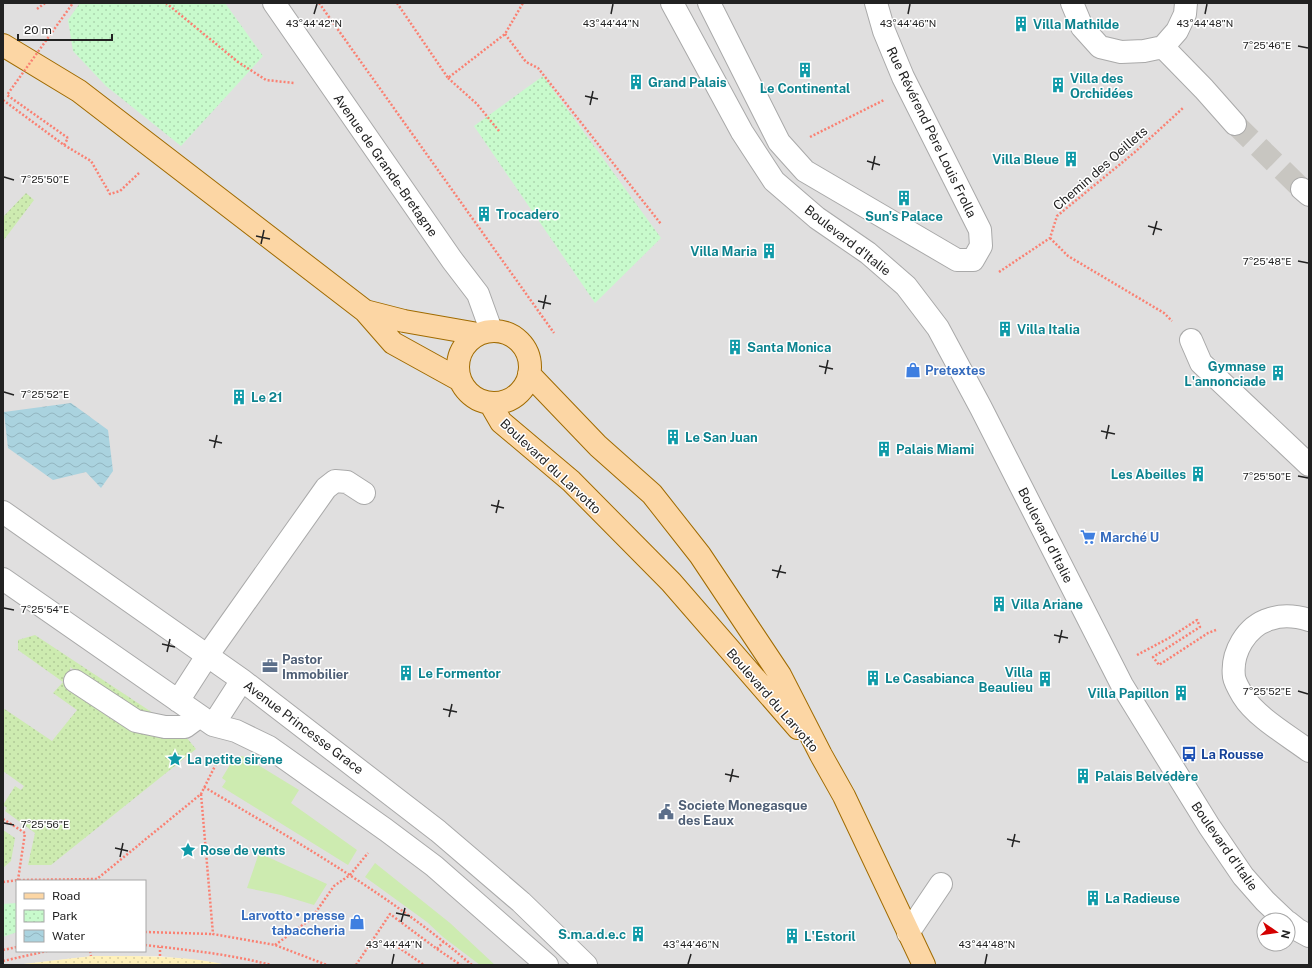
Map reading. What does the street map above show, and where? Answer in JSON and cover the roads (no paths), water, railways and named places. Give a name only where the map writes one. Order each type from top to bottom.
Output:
[{"type":"main road","points":[[3,45],[79,91],[365,311],[393,343],[460,380]]},
{"type":"main road","points":[[365,311],[404,321],[484,332],[508,333],[521,343],[529,357],[529,374],[524,386],[515,396],[504,402],[490,403],[478,399],[466,391],[460,380],[457,366],[460,353],[467,342],[484,332]]},
{"type":"main road","name":"Boulevard du Larvotto","points":[[529,374],[598,446],[652,494],[700,555],[780,675],[821,755]]},
{"type":"main road","name":"Boulevard du Larvotto","points":[[490,403],[501,422],[571,481],[671,582],[821,755]]},
{"type":"main road","points":[[821,755],[844,796],[924,965]]},
{"type":"street","name":"Avenue de Grande-Bretagne","points":[[274,3],[452,260],[478,294],[484,332]]},
{"type":"street","name":"Boulevard d'Italie","points":[[672,3],[742,132],[774,181],[817,218],[868,253],[906,286],[938,328],[981,408],[1122,685],[1209,826],[1243,876],[1265,902],[1276,912]]},
{"type":"street","name":"Rue Révérend Père Louis Frolla","points":[[709,3],[779,142],[805,171],[957,260],[973,260],[981,246],[980,230],[903,77],[884,31],[876,3]]},
{"type":"street","points":[[1072,3],[1082,27],[1100,47],[1121,52],[1144,52],[1163,47],[1177,31],[1185,14],[1186,3]]},
{"type":"street","points":[[1163,47],[1204,89],[1235,124]]},
{"type":"street","points":[[1191,340],[1201,362],[1309,465]]},
{"type":"street","points":[[178,701],[207,656],[326,488],[335,481],[347,482],[364,493]]},
{"type":"street","name":"Avenue Princesse Grace","points":[[3,512],[242,680],[438,831],[521,902],[586,965]]},
{"type":"street","points":[[3,579],[206,720],[236,731],[270,747],[434,866],[547,965]]},
{"type":"street","points":[[1309,620],[1286,616],[1268,619],[1252,629],[1240,643],[1234,662],[1234,679],[1243,697],[1256,712],[1309,751]]},
{"type":"street","points":[[75,681],[136,721],[165,727],[186,727],[206,720],[242,680]]},
{"type":"street","points":[[908,933],[941,884]]},
{"type":"street","points":[[1296,928],[1309,936]]},
{"type":"water","points":[[71,403],[108,430],[113,471],[101,488],[86,472],[53,480],[8,448],[4,412]]},
{"type":"tunnel","points":[[1235,124],[1302,189]]},
{"type":"place","name":"Villa Mathilde","points":[[1021,24]]},
{"type":"place","name":"Le Continental","points":[[805,70]]},
{"type":"place","name":"Grand Palais","points":[[636,82]]},
{"type":"place","name":"Villa des Orchidées","points":[[1058,85]]},
{"type":"place","name":"Villa Bleue","points":[[1071,159]]},
{"type":"place","name":"Sun's Palace","points":[[904,198]]},
{"type":"place","name":"Trocadero","points":[[484,214]]},
{"type":"place","name":"Villa Maria","points":[[769,251]]},
{"type":"place","name":"Villa Italia","points":[[1005,329]]},
{"type":"place","name":"Santa Monica","points":[[735,347]]},
{"type":"place","name":"Pretextes","points":[[913,370]]},
{"type":"place","name":"Gymnase L'annonciade","points":[[1278,373]]},
{"type":"place","name":"Le 21","points":[[239,397]]},
{"type":"place","name":"Le San Juan","points":[[673,437]]},
{"type":"place","name":"Palais Miami","points":[[884,449]]},
{"type":"place","name":"Les Abeilles","points":[[1198,474]]},
{"type":"place","name":"Marché U","points":[[1088,537]]},
{"type":"place","name":"Villa Ariane","points":[[999,604]]},
{"type":"place","name":"Pastor Immobilier","points":[[270,666]]},
{"type":"place","name":"Le Formentor","points":[[406,673]]},
{"type":"place","name":"Le Casabianca","points":[[873,678]]},
{"type":"place","name":"Villa Beaulieu","points":[[1045,679]]},
{"type":"place","name":"Villa Papillon","points":[[1181,693]]},
{"type":"place","name":"La Rousse","points":[[1189,754]]},
{"type":"place","name":"La petite sirene","points":[[175,759]]},
{"type":"place","name":"Palais Belvédère","points":[[1083,776]]},
{"type":"place","name":"Societe Monegasque des Eaux","points":[[666,812]]},
{"type":"place","name":"Rose de vents","points":[[188,850]]},
{"type":"place","name":"La Radieuse","points":[[1093,898]]},
{"type":"place","name":"Larvotto • presse tabaccheria","points":[[357,922]]},
{"type":"place","name":"S.m.a.d.e.c","points":[[638,934]]},
{"type":"place","name":"L'Estoril","points":[[792,936]]}]
